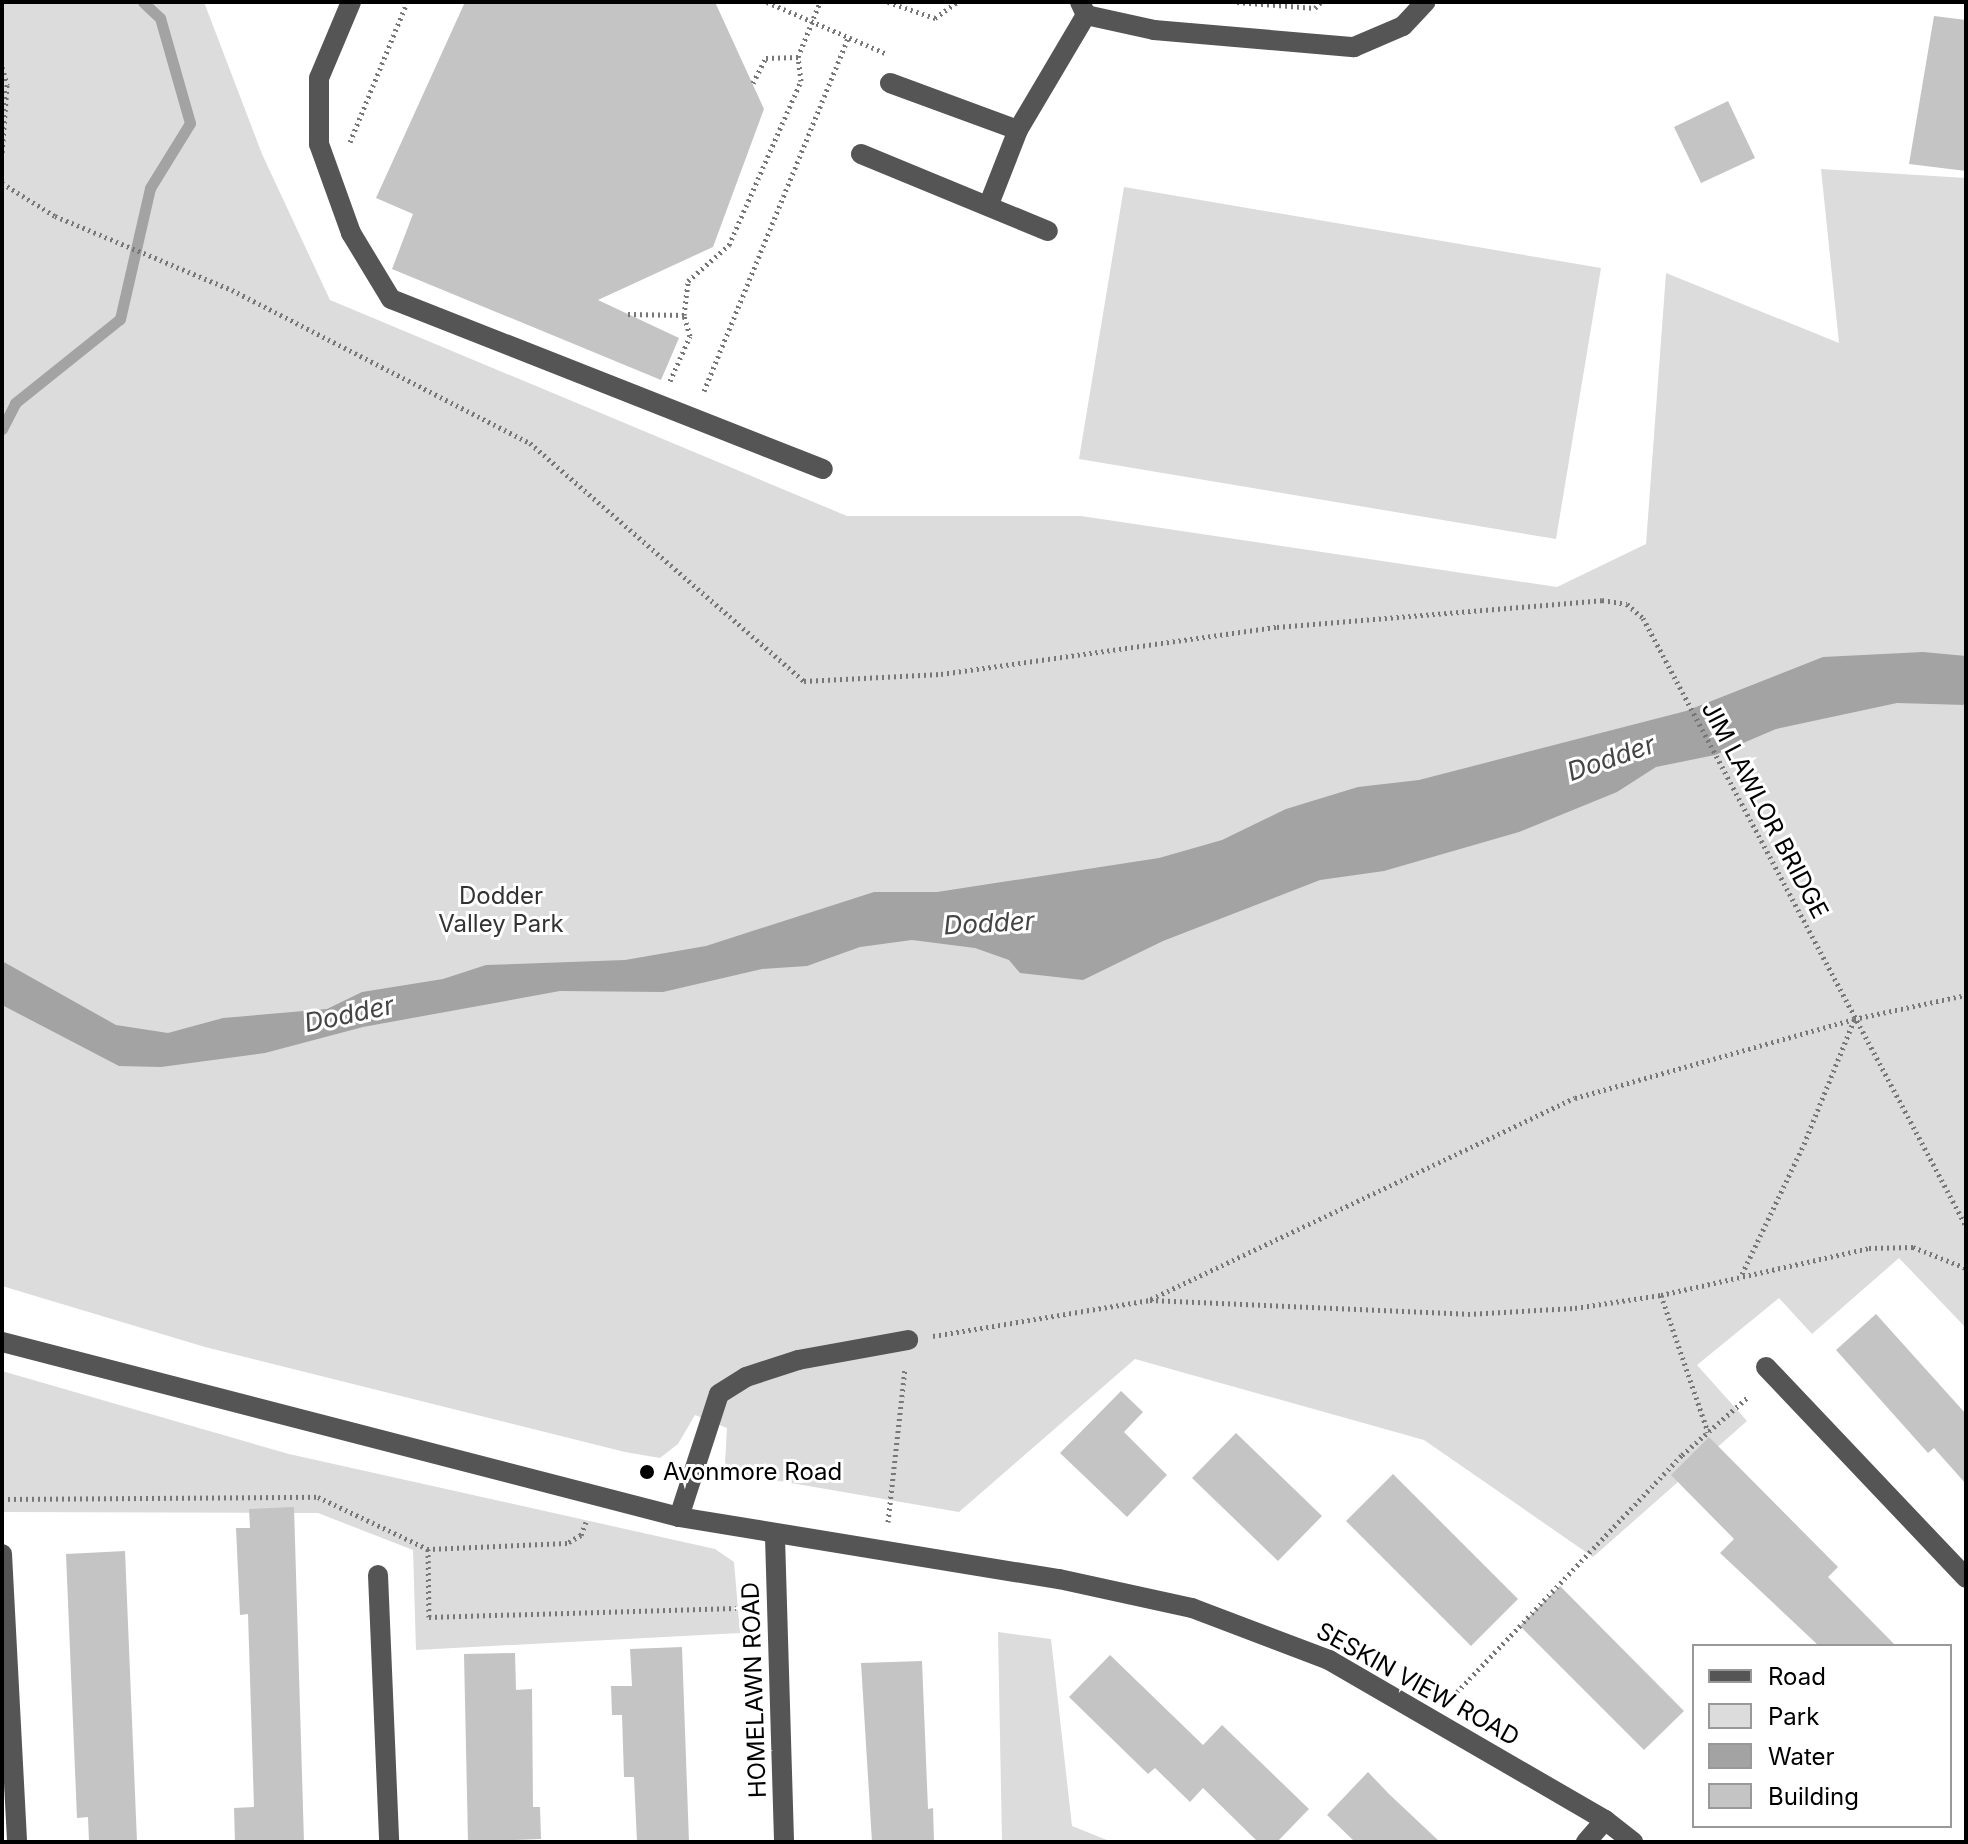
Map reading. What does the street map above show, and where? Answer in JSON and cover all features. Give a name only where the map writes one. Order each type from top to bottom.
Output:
[{"type":"street","points":[[351,2],[319,78],[319,144],[351,233],[391,299],[823,469]]},
{"type":"street","points":[[989,204],[1018,130],[1083,8],[1154,30],[1354,47],[1403,26],[1425,2]]},
{"type":"street","points":[[890,83],[1018,130]]},
{"type":"street","points":[[861,154],[989,204],[1048,231]]},
{"type":"street","points":[[679,1517],[706,1420],[719,1394],[746,1377],[798,1360],[908,1340]]},
{"type":"street","points":[[2,1342],[679,1517],[775,1537]]},
{"type":"street","points":[[1766,1367],[1966,1578]]},
{"type":"street","name":"SESKIN VIEW ROAD","points":[[775,1537],[1059,1579],[1192,1608],[1329,1660],[1605,1820],[1633,1842]]},
{"type":"street","name":"HOMELAWN ROAD","points":[[775,1537],[784,1842]]},
{"type":"street","points":[[2,1554],[17,1842]]},
{"type":"street","points":[[378,1575],[389,1842]]},
{"type":"street","points":[[1586,1842],[1605,1820]]},
{"type":"path","points":[[343,158],[407,2]]},
{"type":"path","points":[[678,393],[667,388],[690,336],[684,315],[688,281],[729,245],[801,81],[798,57],[820,2]]},
{"type":"path","points":[[888,2],[935,18],[957,2]]},
{"type":"path","points":[[1237,2],[1315,8],[1321,2]]},
{"type":"path","points":[[700,402],[848,38]]},
{"type":"path","points":[[753,83],[766,58],[798,57]]},
{"type":"path","points":[[2,67],[7,85],[2,155]]},
{"type":"path","name":"JIM LAWLOR BRIDGE","points":[[2,183],[55,216],[182,268],[530,443],[804,681],[941,674],[1277,627],[1602,600],[1627,604],[1643,618],[1966,1226]]},
{"type":"path","points":[[628,314],[684,315]]},
{"type":"path","points":[[1150,1300],[1575,1098],[1854,1019],[1966,995]]},
{"type":"path","points":[[1742,1274],[1804,1144],[1854,1019]]},
{"type":"path","points":[[888,1524],[908,1340],[1150,1300],[1289,1310],[1468,1314],[1575,1308],[1661,1295],[1742,1274],[1869,1248],[1913,1247],[1966,1268]]},
{"type":"path","points":[[1661,1295],[1708,1432]]},
{"type":"path","points":[[1457,1692],[1708,1432],[1748,1397]]},
{"type":"path","points":[[2,1499],[318,1497],[428,1549],[567,1543],[581,1535],[586,1522]]},
{"type":"path","points":[[428,1549],[429,1617],[736,1608]]},
{"type":"green space","name":"Dodder Valley Park","points":[[2,2],[204,2],[262,154],[330,300],[847,516],[1081,516],[1557,587],[1646,544],[1666,273],[1839,343],[1821,169],[1966,178],[1966,1328],[1899,1258],[1812,1334],[1779,1298],[1697,1365],[1747,1421],[1593,1557],[1424,1440],[1135,1359],[959,1512],[739,1474],[725,1463],[727,1428],[695,1415],[678,1444],[660,1458],[625,1452],[205,1347],[2,1286]]},
{"type":"green space","points":[[1124,187],[1601,268],[1556,539],[1079,459]]},
{"type":"green space","points":[[2,1371],[289,1454],[715,1549],[734,1562],[740,1633],[416,1650],[413,1550],[318,1513],[2,1512]]},
{"type":"green space","points":[[998,1632],[1051,1639],[1072,1826],[1112,1842],[1002,1842]]},
{"type":"water","name":"Dodder","points":[[1923,652],[1966,656],[1966,705],[1897,703],[1776,729],[1715,755],[1656,767],[1617,792],[1519,832],[1384,871],[1320,880],[1163,941],[1083,980],[1020,973],[1009,960],[975,948],[912,940],[860,947],[807,966],[762,969],[663,992],[560,991],[363,1027],[265,1053],[161,1067],[119,1066],[2,1005],[2,961],[116,1025],[168,1033],[223,1018],[327,1009],[362,992],[443,979],[486,965],[625,960],[706,946],[874,892],[937,892],[1159,858],[1222,840],[1286,809],[1358,787],[1419,780],[1686,711],[1823,657]]},
{"type":"building","points":[[465,2],[715,2],[764,109],[713,247],[598,300],[679,338],[661,380],[392,269],[413,214],[376,198]]},
{"type":"building","points":[[1934,16],[1966,20],[1966,171],[1909,164]]},
{"type":"building","points":[[1728,101],[1755,158],[1701,183],[1674,127]]},
{"type":"building","points":[[1876,1314],[1966,1414],[1966,1484],[1934,1448],[1928,1453],[1836,1350]]},
{"type":"building","points":[[1121,1391],[1143,1412],[1124,1432],[1167,1475],[1127,1517],[1060,1453]]},
{"type":"building","points":[[1236,1433],[1322,1516],[1278,1561],[1192,1478]]},
{"type":"building","points":[[1709,1437],[1838,1567],[1828,1577],[1894,1644],[1817,1644],[1720,1553],[1734,1539],[1671,1475]]},
{"type":"building","points":[[1393,1474],[1518,1599],[1471,1646],[1346,1521]]},
{"type":"building","points":[[294,1507],[304,1842],[235,1842],[234,1808],[254,1807],[248,1614],[240,1615],[236,1528],[250,1528],[249,1509]]},
{"type":"building","points":[[125,1551],[137,1842],[89,1842],[88,1817],[77,1818],[66,1554]]},
{"type":"building","points":[[1560,1586],[1684,1711],[1644,1750],[1520,1626]]},
{"type":"building","points":[[682,1647],[689,1842],[637,1842],[634,1777],[624,1777],[622,1715],[612,1715],[611,1686],[632,1686],[630,1649]]},
{"type":"building","points":[[515,1653],[516,1690],[532,1689],[533,1807],[540,1807],[541,1839],[468,1842],[464,1654]]},
{"type":"building","points":[[1110,1655],[1203,1745],[1222,1725],[1309,1809],[1277,1842],[1258,1842],[1203,1788],[1190,1802],[1155,1768],[1148,1774],[1069,1697]]},
{"type":"building","points":[[922,1661],[928,1809],[933,1808],[934,1842],[872,1842],[861,1663]]},
{"type":"building","points":[[1368,1772],[1440,1842],[1355,1842],[1327,1815]]},
{"type":"waterway","points":[[2,429],[15,403],[120,319],[150,188],[190,123],[160,18],[143,2]]},
{"type":"place","name":"Avonmore Road","points":[[647,1472]]}]
